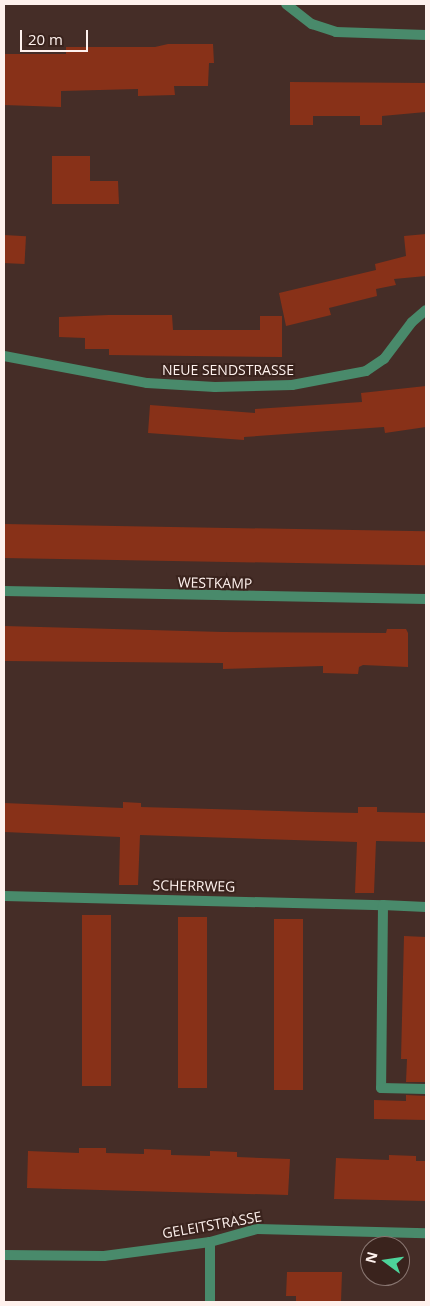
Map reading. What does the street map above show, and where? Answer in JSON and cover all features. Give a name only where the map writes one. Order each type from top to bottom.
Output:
[{"type":"street","points":[[286,4],[312,24],[336,32],[426,35]]},
{"type":"street","name":"NEUE SENDSTRASSE","points":[[4,356],[147,383],[215,387],[292,385],[366,371],[384,359],[412,322],[426,310]]},
{"type":"street","name":"WESTKAMP","points":[[4,591],[426,599]]},
{"type":"street","name":"SCHERRWEG","points":[[4,896],[426,907]]},
{"type":"street","points":[[383,905],[380,1088],[426,1089]]},
{"type":"street","name":"GELEITSTRASSE","points":[[4,1255],[104,1256],[210,1242],[257,1229],[426,1233]]},
{"type":"street","points":[[210,1242],[210,1302]]},
{"type":"building","points":[[168,44],[213,44],[214,63],[209,63],[208,86],[174,86],[175,95],[138,96],[138,89],[61,91],[61,107],[4,105],[4,54],[66,54],[66,47],[155,47]]},
{"type":"building","points":[[290,82],[426,83],[426,112],[382,116],[382,125],[360,125],[360,116],[313,116],[313,125],[290,125]]},
{"type":"building","points":[[52,156],[90,156],[90,181],[118,181],[119,204],[52,204]]},
{"type":"building","points":[[426,234],[426,276],[394,279],[396,285],[376,289],[377,296],[329,308],[331,315],[286,326],[279,293],[376,270],[375,264],[406,256],[404,236]]},
{"type":"building","points":[[4,235],[26,236],[25,264],[4,263]]},
{"type":"building","points":[[172,315],[173,330],[260,330],[260,316],[282,316],[282,357],[109,355],[109,349],[85,349],[85,338],[59,337],[59,317]]},
{"type":"building","points":[[426,386],[426,427],[385,433],[384,427],[244,437],[244,440],[148,433],[150,405],[255,413],[255,409],[362,402],[361,393]]},
{"type":"building","points":[[4,524],[426,531],[425,565],[4,558]]},
{"type":"building","points":[[4,626],[223,632],[386,633],[387,629],[406,629],[408,633],[408,667],[363,665],[359,667],[358,674],[323,673],[323,666],[223,669],[223,663],[4,661]]},
{"type":"building","points":[[123,802],[141,803],[141,807],[358,813],[358,807],[377,807],[377,812],[426,813],[426,842],[376,841],[374,893],[355,893],[357,842],[140,835],[138,885],[119,885],[120,837],[4,832],[4,803],[123,808]]},
{"type":"building","points":[[82,915],[111,915],[111,1086],[82,1086]]},
{"type":"building","points":[[178,917],[207,917],[207,1088],[178,1088]]},
{"type":"building","points":[[274,919],[303,919],[303,1090],[274,1090]]},
{"type":"building","points":[[404,936],[426,937],[426,1082],[406,1082],[407,1059],[401,1059]]},
{"type":"building","points":[[406,1095],[426,1096],[426,1120],[374,1119],[374,1100],[406,1101]]},
{"type":"building","points":[[79,1148],[106,1148],[106,1153],[144,1154],[144,1149],[171,1150],[171,1155],[210,1156],[210,1151],[237,1152],[237,1157],[290,1159],[288,1195],[27,1188],[28,1151],[79,1153]]},
{"type":"building","points":[[389,1155],[416,1156],[416,1161],[426,1161],[426,1201],[334,1199],[336,1158],[389,1160]]},
{"type":"building","points":[[287,1272],[342,1272],[341,1302],[296,1302],[296,1296],[286,1296]]}]
